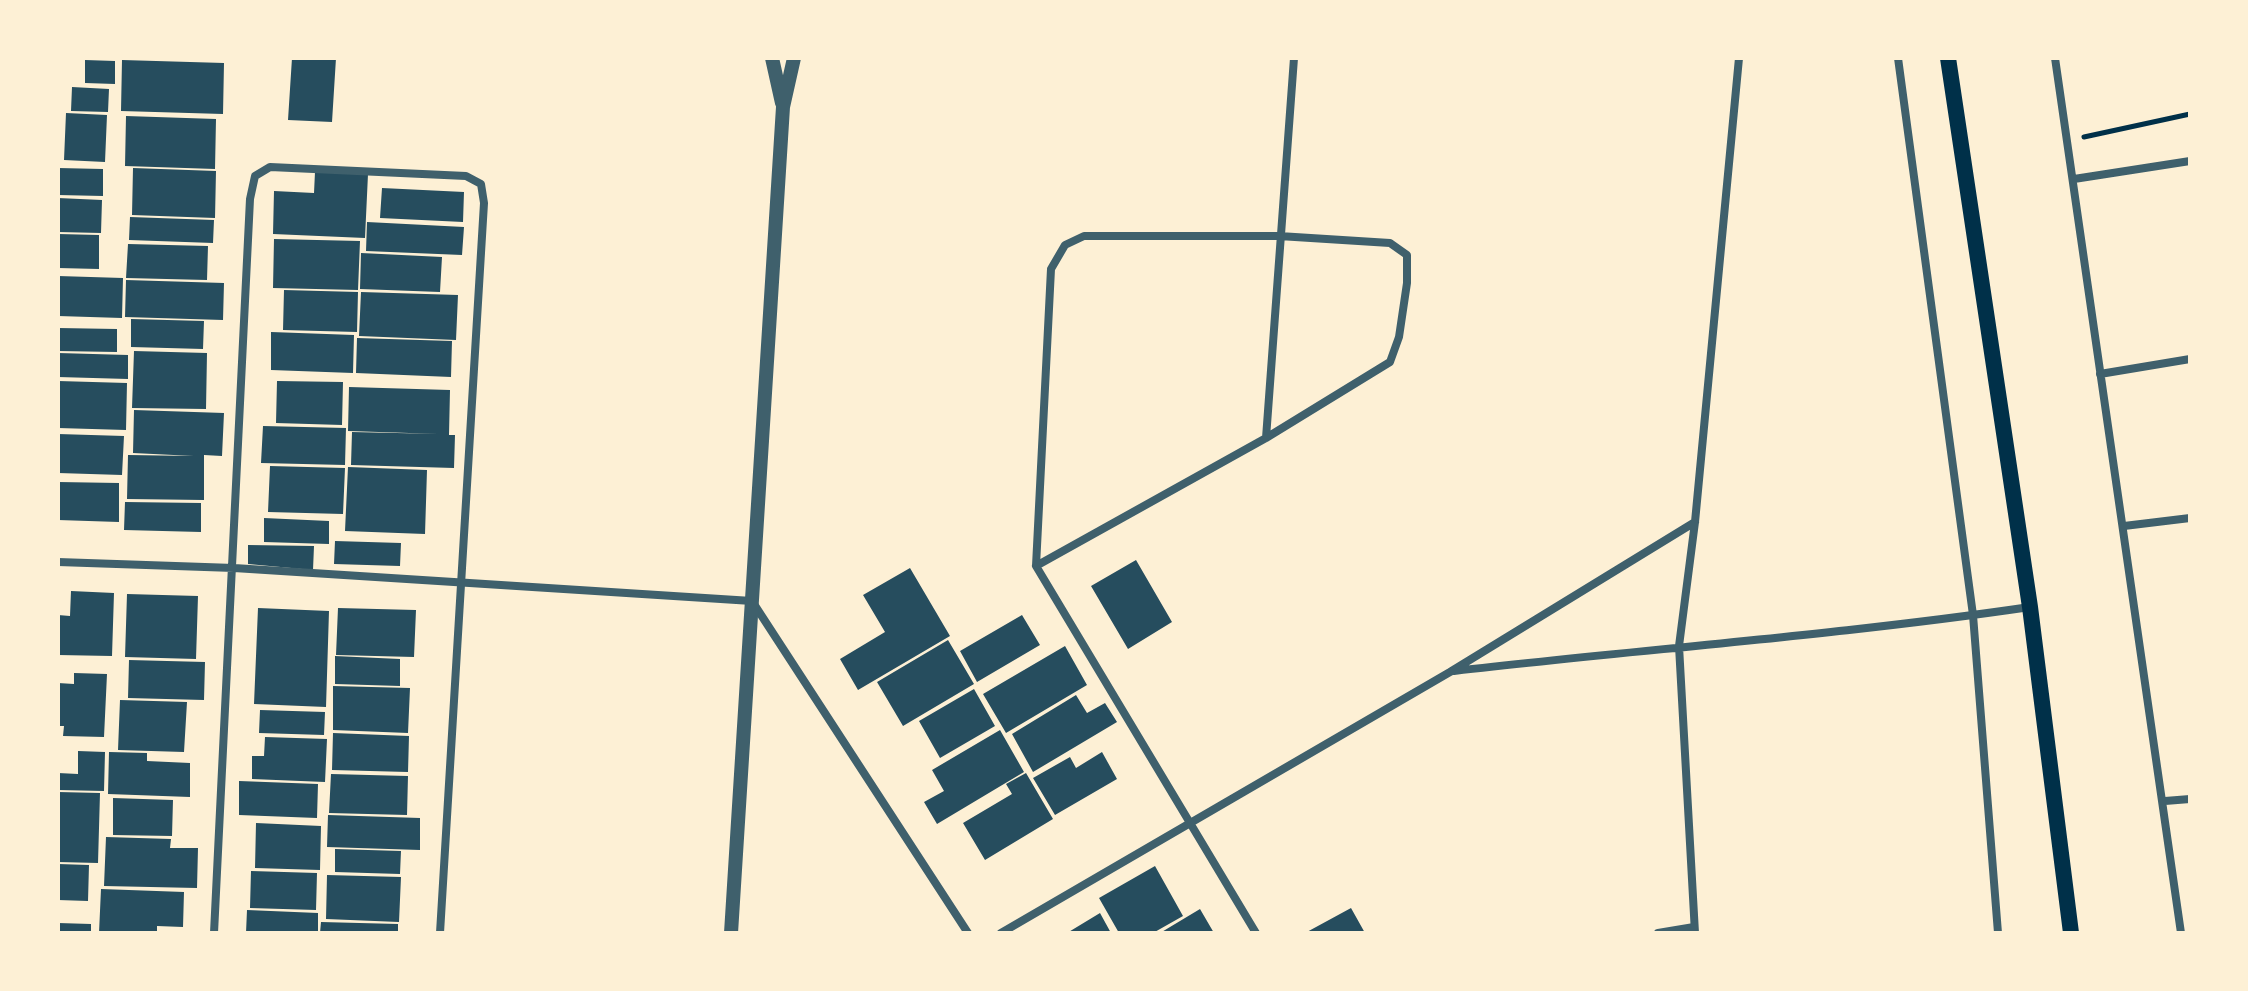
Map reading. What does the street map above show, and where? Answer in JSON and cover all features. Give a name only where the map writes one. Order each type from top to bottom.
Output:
[{"type":"main road","points":[[1948,58],[2030,607],[2071,933]]},
{"type":"street","points":[[772,58],[783,107]]},
{"type":"street","points":[[731,933],[783,107],[794,58]]},
{"type":"street","points":[[1266,438],[1294,58]]},
{"type":"street","points":[[1658,933],[1695,930],[1679,646],[1695,522],[1739,58]]},
{"type":"street","points":[[1898,58],[1973,615],[1998,933]]},
{"type":"street","points":[[2055,58],[2165,801],[2181,933]]},
{"type":"street","points":[[2074,179],[2190,161]]},
{"type":"street","points":[[214,933],[250,199],[255,176],[270,167],[466,176],[481,184],[484,203],[458,585],[440,933]]},
{"type":"street","points":[[1036,566],[1266,438],[1390,362],[1399,337],[1407,283],[1407,255],[1390,243],[1279,236],[1084,236],[1065,245],[1051,269],[1036,566],[1256,933]]},
{"type":"street","points":[[2100,374],[2190,359]]},
{"type":"street","points":[[2124,526],[2190,518]]},
{"type":"street","points":[[1001,933],[1450,672],[1695,522]]},
{"type":"street","points":[[58,562],[234,568],[458,585],[752,601]]},
{"type":"street","points":[[752,601],[968,933]]},
{"type":"street","points":[[1450,672],[1679,646],[1875,629],[2030,607]]},
{"type":"street","points":[[2165,801],[2190,799]]},
{"type":"path","points":[[2068,140],[2190,114]]},
{"type":"building","points":[[292,58],[336,58],[332,122],[288,120]]},
{"type":"building","points":[[85,60],[115,61],[115,84],[85,83]]},
{"type":"building","points":[[122,60],[224,63],[223,114],[121,111]]},
{"type":"building","points":[[72,87],[109,89],[108,112],[71,111]]},
{"type":"building","points":[[66,113],[107,115],[105,162],[64,160]]},
{"type":"building","points":[[126,116],[216,119],[215,169],[125,166]]},
{"type":"building","points":[[58,168],[103,169],[103,196],[58,195]]},
{"type":"building","points":[[133,168],[216,171],[215,218],[132,215]]},
{"type":"building","points":[[315,172],[368,174],[365,238],[273,234],[274,191],[314,193]]},
{"type":"building","points":[[382,188],[464,192],[463,222],[380,218]]},
{"type":"building","points":[[58,198],[102,200],[101,233],[58,232]]},
{"type":"building","points":[[130,217],[214,220],[213,243],[129,240]]},
{"type":"building","points":[[367,222],[464,227],[462,255],[366,251]]},
{"type":"building","points":[[58,234],[99,235],[99,269],[58,268]]},
{"type":"building","points":[[274,239],[360,241],[358,290],[273,288]]},
{"type":"building","points":[[128,244],[208,246],[207,280],[126,278]]},
{"type":"building","points":[[361,253],[442,257],[440,292],[360,289]]},
{"type":"building","points":[[58,276],[123,278],[122,318],[58,316]]},
{"type":"building","points":[[126,280],[224,283],[223,320],[125,317]]},
{"type":"building","points":[[284,290],[358,292],[357,332],[283,330]]},
{"type":"building","points":[[361,292],[458,295],[456,340],[359,336]]},
{"type":"building","points":[[131,319],[204,321],[203,349],[131,347]]},
{"type":"building","points":[[58,328],[117,329],[117,352],[58,351]]},
{"type":"building","points":[[271,332],[354,335],[353,373],[271,370]]},
{"type":"building","points":[[357,338],[452,341],[451,377],[356,373]]},
{"type":"building","points":[[134,351],[207,353],[206,409],[132,408]]},
{"type":"building","points":[[58,353],[128,355],[128,379],[58,377]]},
{"type":"building","points":[[58,381],[127,383],[126,430],[58,428]]},
{"type":"building","points":[[277,381],[343,382],[342,425],[276,423]]},
{"type":"building","points":[[349,387],[450,390],[449,435],[455,435],[454,468],[351,465],[352,432],[440,434],[348,431]]},
{"type":"building","points":[[134,410],[224,413],[222,456],[204,455],[204,500],[127,499],[128,455],[194,456],[133,453]]},
{"type":"building","points":[[263,426],[346,428],[345,465],[261,463]]},
{"type":"building","points":[[58,434],[124,436],[122,475],[58,473]]},
{"type":"building","points":[[270,466],[345,468],[343,514],[268,512]]},
{"type":"building","points":[[348,467],[427,470],[425,534],[345,531]]},
{"type":"building","points":[[58,482],[119,483],[119,522],[58,520]]},
{"type":"building","points":[[125,502],[201,503],[201,532],[124,530]]},
{"type":"building","points":[[264,518],[329,521],[329,544],[264,542]]},
{"type":"building","points":[[335,541],[401,543],[400,566],[334,564]]},
{"type":"building","points":[[248,545],[314,546],[313,570],[248,564]]},
{"type":"building","points":[[1136,560],[1172,622],[1128,649],[1091,586]]},
{"type":"building","points":[[910,568],[950,636],[858,690],[840,659],[885,632],[863,595]]},
{"type":"building","points":[[71,591],[114,593],[112,656],[58,655],[58,615],[70,616]]},
{"type":"building","points":[[127,594],[198,596],[196,659],[125,657]]},
{"type":"building","points":[[258,608],[329,611],[326,707],[254,704]]},
{"type":"building","points":[[338,608],[416,610],[414,657],[336,655]]},
{"type":"building","points":[[1022,615],[1040,645],[977,682],[960,651]]},
{"type":"building","points":[[948,640],[974,684],[903,726],[877,682]]},
{"type":"building","points":[[1065,646],[1087,685],[1006,733],[983,694]]},
{"type":"building","points":[[335,656],[400,659],[400,686],[335,684]]},
{"type":"building","points":[[129,660],[205,662],[204,700],[128,698]]},
{"type":"building","points":[[74,673],[107,674],[104,737],[63,736],[64,726],[58,726],[58,683],[74,684]]},
{"type":"building","points":[[333,686],[410,688],[408,733],[333,730]]},
{"type":"building","points":[[974,689],[995,726],[940,758],[919,721]]},
{"type":"building","points":[[1076,695],[1087,713],[1105,703],[1117,722],[1033,772],[1012,734]]},
{"type":"building","points":[[120,700],[187,702],[184,752],[118,750]]},
{"type":"building","points":[[260,710],[325,712],[324,735],[259,733]]},
{"type":"building","points":[[1000,730],[1024,772],[937,824],[924,802],[944,791],[932,770]]},
{"type":"building","points":[[333,733],[409,736],[408,772],[332,770]]},
{"type":"building","points":[[265,737],[327,739],[325,782],[252,779],[252,756],[264,756]]},
{"type":"building","points":[[78,751],[105,752],[104,791],[58,790],[58,773],[78,774]]},
{"type":"building","points":[[109,752],[147,753],[147,761],[190,763],[190,797],[108,794]]},
{"type":"building","points":[[1102,752],[1117,779],[1055,815],[1033,778],[1070,757],[1076,768]]},
{"type":"building","points":[[1026,773],[1053,819],[985,860],[963,823],[1012,794],[1006,784]]},
{"type":"building","points":[[331,774],[408,776],[407,815],[329,813]]},
{"type":"building","points":[[239,781],[318,784],[317,818],[239,815]]},
{"type":"building","points":[[58,792],[100,793],[98,863],[58,862]]},
{"type":"building","points":[[113,798],[173,800],[172,836],[113,835]]},
{"type":"building","points":[[328,815],[420,818],[420,850],[327,847]]},
{"type":"building","points":[[256,823],[321,826],[320,870],[255,868]]},
{"type":"building","points":[[106,837],[171,839],[170,848],[198,848],[197,888],[104,886]]},
{"type":"building","points":[[335,849],[401,851],[400,874],[335,872]]},
{"type":"building","points":[[58,864],[89,865],[88,901],[58,900]]},
{"type":"building","points":[[1155,866],[1183,916],[1153,933],[1119,933],[1099,898]]},
{"type":"building","points":[[251,871],[317,873],[316,910],[250,908]]},
{"type":"building","points":[[327,875],[401,877],[399,922],[326,919]]},
{"type":"building","points":[[101,889],[184,892],[183,927],[157,926],[157,933],[99,933]]},
{"type":"building","points":[[1351,908],[1365,933],[1305,933]]},
{"type":"building","points":[[1200,909],[1214,933],[1160,933]]},
{"type":"building","points":[[247,910],[318,913],[318,933],[246,933]]},
{"type":"building","points":[[1100,913],[1111,933],[1067,933]]},
{"type":"building","points":[[321,922],[398,924],[398,933],[320,933]]},
{"type":"building","points":[[58,923],[91,924],[91,933],[58,933]]}]
